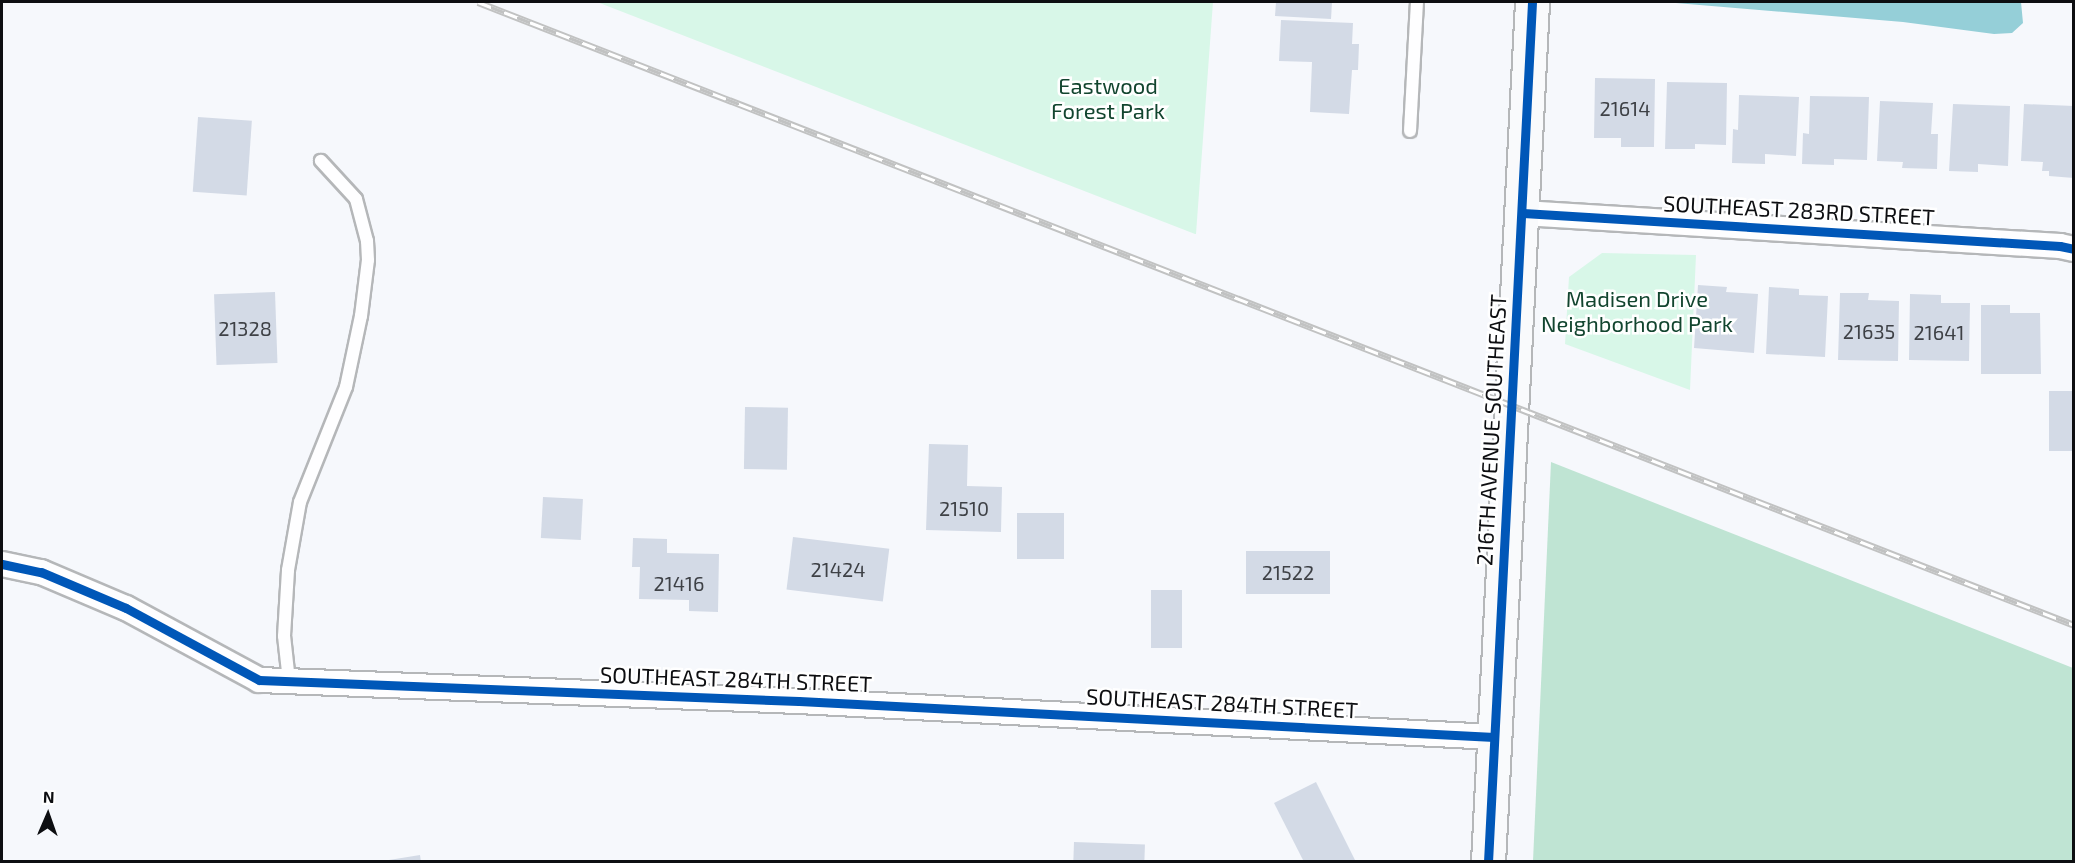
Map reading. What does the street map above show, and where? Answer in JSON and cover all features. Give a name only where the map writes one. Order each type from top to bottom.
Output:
[{"type":"street","name":"216TH AVENUE SOUTHEAST","points":[[1488,861],[1532,2]]},
{"type":"street","name":"SOUTHEAST 283RD STREET","points":[[1522,213],[2060,246],[2073,249]]},
{"type":"street","name":"SOUTHEAST 284TH STREET","points":[[2,564],[40,572],[126,608],[259,680],[799,700],[1494,737]]},
{"type":"lane","points":[[1410,131],[1417,2]]},
{"type":"lane","points":[[289,681],[284,636],[288,570],[300,502],[346,387],[368,260],[367,241],[356,199],[321,161]]},
{"type":"green space","name":"Eastwood Forest Park","points":[[597,2],[1213,2],[1196,234],[1195,234]]},
{"type":"green space","name":"Madisen Drive Neighborhood Park","points":[[1602,253],[1696,255],[1690,390],[1565,344],[1569,277]]},
{"type":"green space","points":[[1551,462],[2073,668],[2073,861],[1533,861]]},
{"type":"water","points":[[1664,2],[2021,2],[2023,23],[2012,33],[1994,34],[1903,22]]},
{"type":"building","points":[[1276,2],[1332,2],[1331,19],[1275,16]]},
{"type":"building","points":[[1281,20],[1353,23],[1352,44],[1359,44],[1358,70],[1352,70],[1349,114],[1310,112],[1312,62],[1279,61]]},
{"type":"building","points":[[1595,78],[1655,79],[1654,147],[1621,147],[1621,138],[1594,138]]},
{"type":"building","points":[[1667,82],[1727,83],[1726,145],[1695,144],[1695,149],[1665,149]]},
{"type":"building","points":[[1739,95],[1799,97],[1796,156],[1765,154],[1765,164],[1732,163],[1733,129],[1738,130]]},
{"type":"building","points":[[1810,96],[1869,97],[1867,160],[1834,159],[1834,165],[1802,164],[1803,133],[1809,134]]},
{"type":"building","points":[[1880,101],[1933,103],[1931,134],[1938,134],[1937,169],[1902,168],[1903,162],[1877,161]]},
{"type":"building","points":[[1953,104],[2010,106],[2008,166],[1978,164],[1978,172],[1949,171]]},
{"type":"building","points":[[2024,104],[2074,106],[2074,178],[2049,176],[2049,171],[2042,171],[2043,162],[2021,161]]},
{"type":"building","points":[[198,117],[252,121],[247,196],[193,192]]},
{"type":"building","points":[[1698,285],[1727,287],[1726,292],[1758,294],[1754,353],[1694,348]]},
{"type":"building","points":[[1769,287],[1799,289],[1799,295],[1828,296],[1825,357],[1766,354]]},
{"type":"building","points":[[275,292],[277,363],[217,365],[214,294]]},
{"type":"building","points":[[1840,293],[1869,293],[1868,300],[1899,301],[1898,361],[1838,360]]},
{"type":"building","points":[[1910,294],[1941,295],[1941,303],[1970,303],[1969,361],[1909,360]]},
{"type":"building","points":[[1981,305],[2010,305],[2010,313],[2040,313],[2041,374],[1981,374]]},
{"type":"building","points":[[2049,391],[2074,391],[2074,451],[2049,451]]},
{"type":"building","points":[[745,407],[788,408],[787,470],[744,469]]},
{"type":"building","points":[[929,444],[968,445],[967,486],[1002,487],[1001,532],[926,530]]},
{"type":"building","points":[[543,497],[583,499],[581,540],[541,538]]},
{"type":"building","points":[[1017,513],[1064,513],[1064,559],[1017,559]]},
{"type":"building","points":[[793,537],[889,549],[883,601],[787,590]]},
{"type":"building","points":[[633,538],[667,539],[667,553],[719,554],[718,612],[689,611],[689,600],[639,599],[640,567],[632,567]]},
{"type":"building","points":[[1246,551],[1330,551],[1330,594],[1246,594]]},
{"type":"building","points":[[1151,590],[1182,590],[1182,648],[1151,648]]},
{"type":"building","points":[[1316,782],[1356,862],[1304,862],[1274,803]]},
{"type":"building","points":[[1074,842],[1145,844],[1144,862],[1073,862]]},
{"type":"building","points":[[420,855],[421,862],[389,862],[389,860]]},
{"type":"railway","points":[[478,2],[2074,625]]},
{"type":"cycle path","points":[[1488,862],[1532,2]]},
{"type":"cycle path","points":[[1523,213],[2060,246],[2074,249]]},
{"type":"cycle path","points":[[2,564],[41,572],[126,608],[259,680],[799,701],[1494,737]]}]
